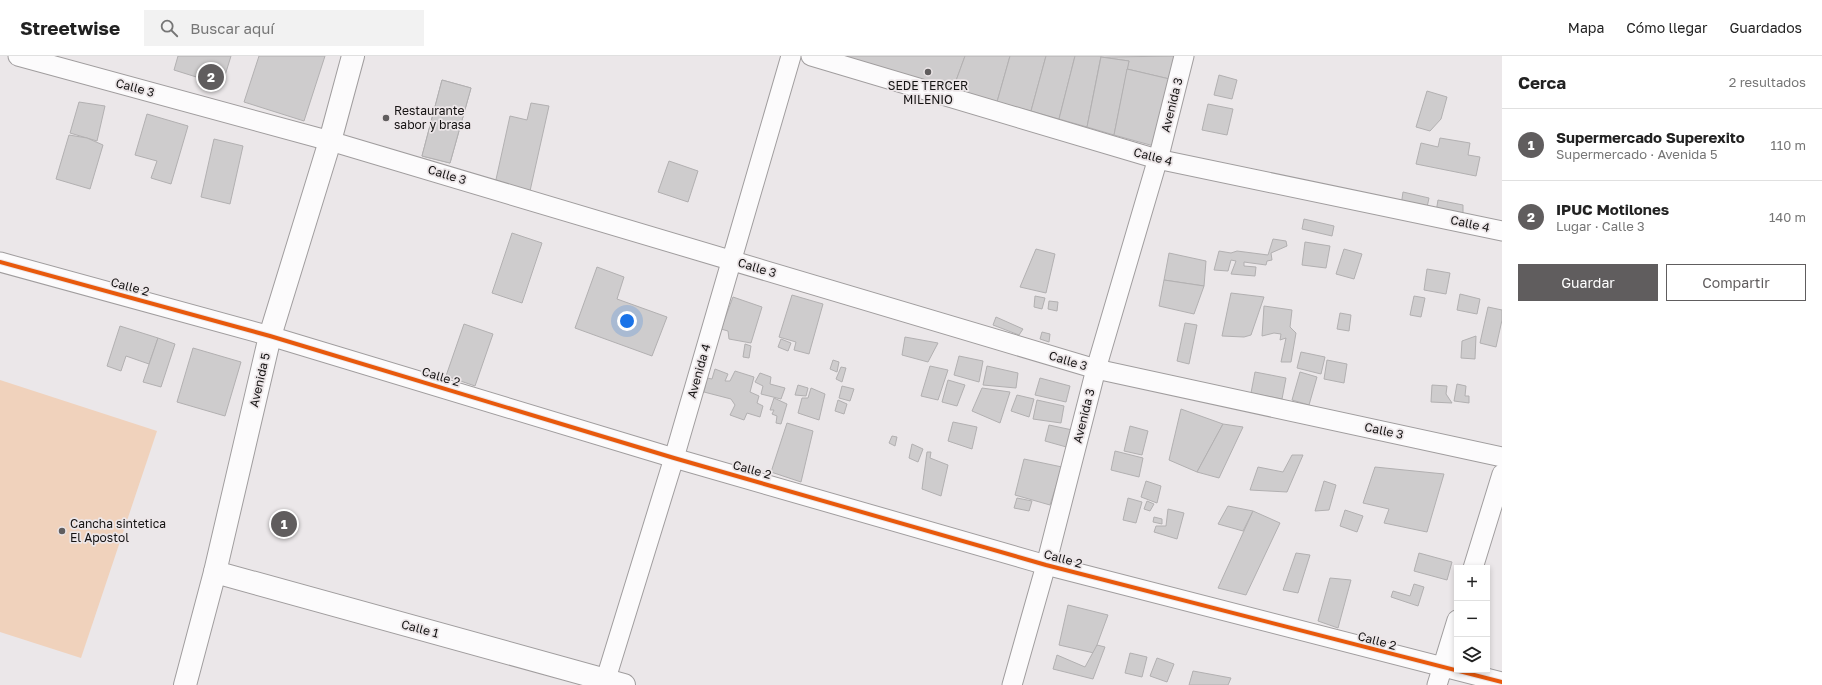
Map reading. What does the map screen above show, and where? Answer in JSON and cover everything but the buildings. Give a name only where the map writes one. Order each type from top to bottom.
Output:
[{"type":"street","name":"Calle 3","points":[[18,56],[330,141],[1096,369],[1502,457]]},
{"type":"street","name":"Avenida 5","points":[[185,685],[215,572],[270,336],[330,141],[353,56]]},
{"type":"street","name":"Avenida 4","points":[[611,683],[674,458],[791,56]]},
{"type":"street","name":"Calle 4","points":[[810,56],[1157,159],[1502,231]]},
{"type":"street","name":"Avenida 3","points":[[1012,685],[1046,565],[1096,369],[1157,159],[1184,56]]},
{"type":"street","name":"Calle 2","points":[[0,262],[270,336],[674,458],[1440,676],[1502,682]]},
{"type":"street","points":[[1474,565],[1502,474]]},
{"type":"street","name":"Calle 1","points":[[215,572],[611,683]]},
{"type":"street","points":[[1440,676],[1454,630]]},
{"type":"shaded area","name":"Cancha sintetica El Apostol","points":[[0,380],[157,431],[81,658],[0,632]]},
{"type":"cycle path","points":[[0,262],[270,336],[674,458],[1046,565],[1502,682]]},
{"type":"place","name":"SEDE TERCER MILENIO","points":[[928,72]]},
{"type":"place","name":"IPUC Motilones","points":[[211,77]]},
{"type":"place","name":"Restaurante sabor y brasa","points":[[386,118]]},
{"type":"place","name":"Supermercado Superexito","points":[[284,524]]},
{"type":"place","name":"Cancha sintetica El Apostol","points":[[62,531]]}]
